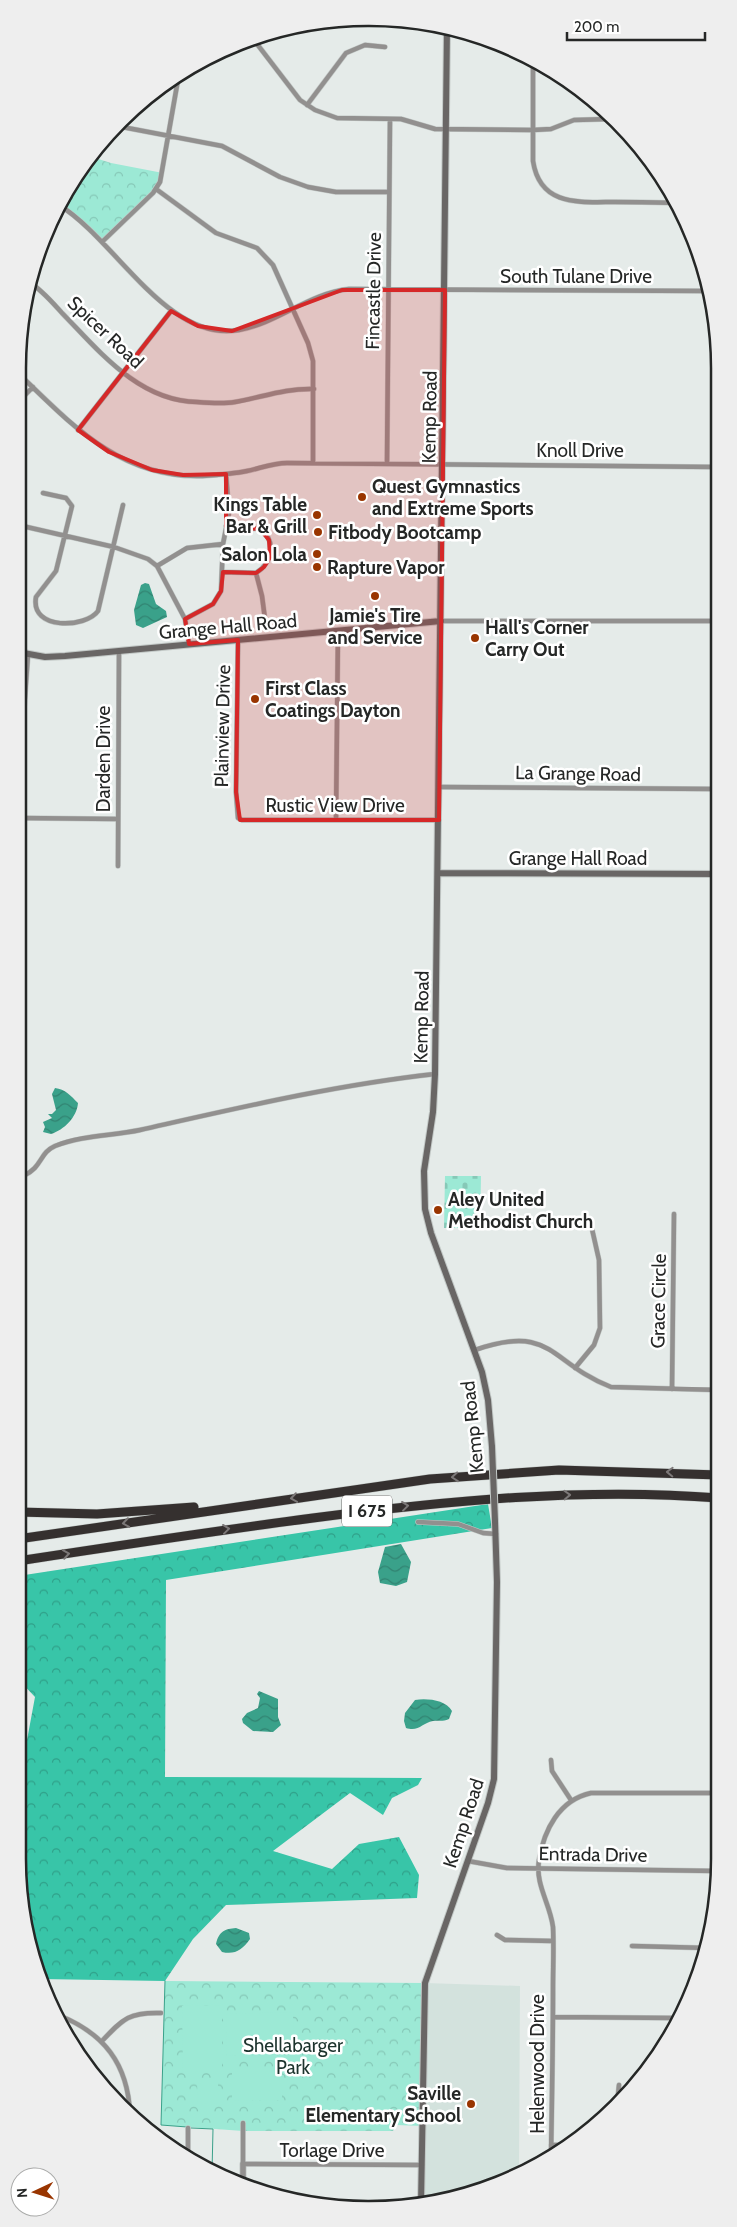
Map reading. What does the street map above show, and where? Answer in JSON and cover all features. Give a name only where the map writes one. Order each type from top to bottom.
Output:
[{"type":"highway","name":"I 675","points":[[26,1538],[430,1479],[559,1470],[711,1475]]},
{"type":"highway","name":"I 675","points":[[26,1560],[198,1533],[423,1504],[505,1497],[586,1494],[711,1498]]},
{"type":"highway","points":[[26,1512],[97,1514],[261,1503]]},
{"type":"main road","name":"Kemp Road","points":[[421,2197],[425,1983],[488,1803],[494,1779],[496,1534],[488,1400],[475,1350],[431,1233],[425,1209],[424,1171],[433,1112],[435,1074],[447,36]]},
{"type":"main road","name":"Grange Hall Road","points":[[28,655],[51,657],[119,652],[441,621]]},
{"type":"main road","name":"Grange Hall Road","points":[[438,873],[711,874]]},
{"type":"street","points":[[257,44],[294,93],[307,105],[322,114],[337,118],[407,120],[427,128],[533,130],[551,129],[574,120],[603,119]]},
{"type":"street","points":[[307,105],[342,57],[350,50],[365,45],[385,47]]},
{"type":"street","points":[[533,68],[532,161],[536,174],[545,188],[568,201],[668,203]]},
{"type":"street","points":[[103,242],[156,189],[163,173],[178,84]]},
{"type":"street","name":"Fincastle Drive","points":[[387,464],[390,119]]},
{"type":"street","points":[[125,127],[222,146],[280,177],[308,187],[336,192],[389,192]]},
{"type":"street","points":[[156,189],[216,233],[260,250],[273,265],[311,353],[314,389],[313,463]]},
{"type":"street","name":"South Tulane Drive","points":[[65,210],[103,242],[171,311],[198,326],[222,331],[246,328],[322,296],[342,290],[701,291]]},
{"type":"street","name":"Spicer Road","points":[[36,287],[109,361],[158,395],[190,402],[234,402],[280,390],[314,389]]},
{"type":"street","points":[[78,430],[171,311]]},
{"type":"street","name":"Knoll Drive","points":[[26,381],[78,430],[109,452],[146,468],[183,475],[226,474],[278,463],[711,467]]},
{"type":"street","points":[[26,395],[33,388]]},
{"type":"street","points":[[185,619],[214,604],[221,591],[223,544],[229,513],[226,474]]},
{"type":"street","points":[[43,493],[66,498],[71,503],[56,571],[37,593],[35,602],[39,615],[47,621],[85,621],[96,614],[123,505]]},
{"type":"street","points":[[223,572],[256,573],[264,567],[270,557],[270,544],[267,535],[260,529],[226,526]]},
{"type":"street","points":[[26,527],[114,547],[143,557],[157,566],[185,619],[189,644]]},
{"type":"street","points":[[157,566],[187,548],[223,544]]},
{"type":"street","points":[[256,573],[265,619]]},
{"type":"street","points":[[441,621],[711,621]]},
{"type":"street","points":[[336,820],[338,630]]},
{"type":"street","name":"Plainview Drive","points":[[236,812],[238,640]]},
{"type":"street","name":"Darden Drive","points":[[118,866],[119,652]]},
{"type":"street","points":[[26,682],[28,655]]},
{"type":"street","name":"La Grange Road","points":[[439,787],[711,789]]},
{"type":"street","name":"Rustic View Drive","points":[[236,812],[238,818],[242,820],[439,820]]},
{"type":"street","points":[[26,818],[118,819]]},
{"type":"street","points":[[26,1174],[38,1167],[49,1149],[81,1137],[132,1132],[319,1091],[435,1074]]},
{"type":"street","name":"Grace Circle","points":[[672,1389],[674,1214]]},
{"type":"street","points":[[575,1368],[594,1345],[600,1328],[600,1260],[592,1229]]},
{"type":"street","points":[[475,1350],[508,1340],[532,1342],[556,1352],[594,1381],[611,1387],[711,1390]]},
{"type":"street","points":[[418,1522],[458,1524],[482,1533],[496,1534]]},
{"type":"street","points":[[551,1760],[552,1771],[571,1800]]},
{"type":"street","points":[[538,1869],[540,1853],[551,1824],[560,1810],[571,1800],[584,1794],[599,1792],[711,1793]]},
{"type":"street","name":"Entrada Drive","points":[[468,1861],[503,1868],[710,1871]]},
{"type":"street","name":"Helenwood Drive","points":[[538,1869],[540,1888],[552,1919],[551,2148]]},
{"type":"street","points":[[497,1935],[505,1940],[553,1941]]},
{"type":"street","points":[[632,1946],[699,1948]]},
{"type":"street","points":[[102,2041],[128,2016],[138,2013],[161,2013]]},
{"type":"street","points":[[553,2017],[671,2018]]},
{"type":"street","points":[[66,2019],[80,2025],[102,2041],[120,2069],[127,2088],[129,2103]]},
{"type":"street","points":[[618,2093],[619,2085]]},
{"type":"street","points":[[243,2123],[243,2177]]},
{"type":"street","points":[[188,2128],[188,2149]]},
{"type":"street","points":[[551,2144],[557,2144]]},
{"type":"street","name":"Torlage Drive","points":[[243,2164],[422,2166]]},
{"type":"highlighted area","points":[[342,290],[445,290],[439,820],[240,820],[236,792],[238,640],[189,644],[185,619],[213,604],[221,591],[223,572],[256,573],[264,567],[270,557],[269,540],[260,529],[226,526],[226,474],[183,475],[152,470],[109,452],[78,430],[171,311],[198,326],[232,331]]},
{"type":"shaded area","name":"Saville Elementary School","points":[[425,1983],[520,1986],[519,2165],[479,2183],[421,2197]]},
{"type":"green space","points":[[98,159],[163,173],[158,186],[103,241],[65,210],[84,178]]},
{"type":"green space","points":[[445,1176],[481,1176],[480,1228],[444,1228]]},
{"type":"green space","points":[[488,1504],[492,1528],[166,1580],[165,1777],[422,1778],[418,1785],[392,1798],[383,1815],[350,1793],[273,1851],[332,1869],[359,1844],[399,1837],[419,1875],[417,1898],[226,1905],[193,1939],[165,1981],[48,1979],[33,1925],[27,1881],[26,1745],[35,1697],[26,1687],[26,1575]]},
{"type":"green space","name":"Shellabarger Park","points":[[165,1981],[425,1983],[423,2126],[396,2125],[393,2131],[243,2131],[161,2125]]},
{"type":"green space","points":[[222,2005],[222,2072],[183,2072],[182,2006]]},
{"type":"green space","points":[[293,2012],[294,2054],[227,2056],[226,2014]]},
{"type":"green space","points":[[232,2069],[282,2069],[282,2100],[232,2101]]},
{"type":"green space","points":[[197,2083],[218,2083],[218,2103],[198,2104]]},
{"type":"water","points":[[149,584],[156,604],[166,611],[167,617],[143,628],[136,625],[134,610],[141,585]]},
{"type":"water","points":[[55,1088],[65,1091],[78,1103],[75,1113],[69,1122],[51,1134],[43,1132],[45,1127],[43,1122],[52,1118],[48,1114],[52,1114],[56,1110],[52,1094]]},
{"type":"water","points":[[401,1544],[411,1562],[407,1582],[396,1586],[380,1583],[378,1572],[385,1547]]},
{"type":"water","points":[[259,1691],[278,1699],[278,1717],[281,1725],[273,1732],[253,1731],[243,1723],[242,1719],[247,1713],[258,1708],[260,1698],[257,1694]]},
{"type":"water","points":[[425,1699],[445,1704],[452,1711],[449,1719],[429,1722],[414,1729],[406,1728],[404,1721],[405,1713],[415,1700]]},
{"type":"water","points":[[236,1928],[249,1933],[250,1939],[238,1951],[231,1953],[222,1952],[216,1944],[219,1936],[226,1930]]},
{"type":"waterway","points":[[165,1981],[161,2125],[187,2127]]},
{"type":"waterway","points":[[191,2128],[213,2129],[212,2163]]},
{"type":"place","name":"Quest Gymnastics and Extreme Sports","points":[[362,497]]},
{"type":"place","name":"Kings Table Bar & Grill","points":[[317,515]]},
{"type":"place","name":"Fitbody Bootcamp","points":[[318,532]]},
{"type":"place","name":"Salon Lola","points":[[317,554]]},
{"type":"place","name":"Rapture Vapor","points":[[317,567]]},
{"type":"place","name":"Jamie's Tire and Service","points":[[375,596]]},
{"type":"place","name":"Hall's Corner Carry Out","points":[[475,638]]},
{"type":"place","name":"First Class Coatings Dayton","points":[[255,699]]},
{"type":"place","name":"Aley United Methodist Church","points":[[438,1210]]},
{"type":"place","name":"Saville Elementary School","points":[[471,2104]]}]
